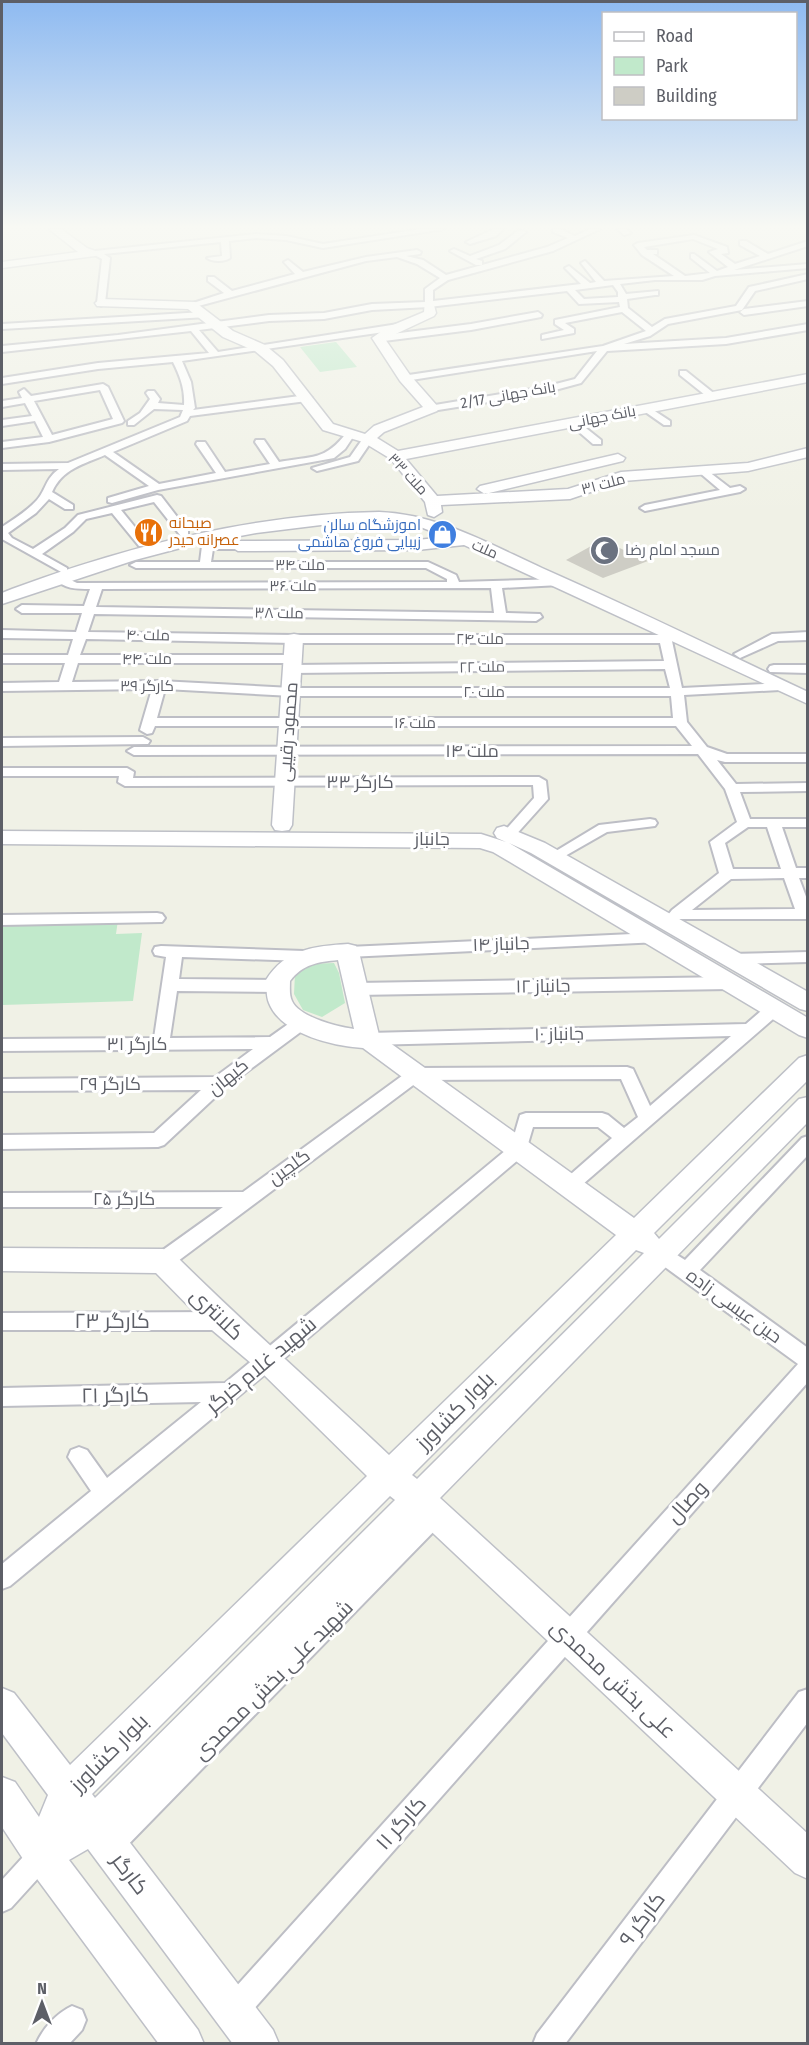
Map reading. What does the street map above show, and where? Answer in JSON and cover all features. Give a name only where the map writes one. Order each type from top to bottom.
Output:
[{"type":"street","points":[[2,327],[45,324]]},
{"type":"street","points":[[2,349],[118,338],[213,324]]},
{"type":"street","name":"ملت ۳۳","points":[[217,324],[228,334],[260,348],[278,363],[328,428],[368,439],[396,456],[433,507]]},
{"type":"street","points":[[378,338],[405,324]]},
{"type":"street","points":[[378,338],[471,327],[535,328],[571,332],[561,324]]},
{"type":"street","points":[[645,324],[652,331]]},
{"type":"street","points":[[605,348],[652,331],[661,324]]},
{"type":"street","points":[[192,327],[216,355]]},
{"type":"street","points":[[2,381],[98,366],[216,355],[398,327]]},
{"type":"street","points":[[405,378],[605,348],[726,341],[807,327]]},
{"type":"street","points":[[535,328],[563,354]]},
{"type":"street","points":[[761,328],[770,335]]},
{"type":"street","points":[[224,479],[341,464],[354,459],[368,439],[379,429],[432,408],[405,378],[378,338]]},
{"type":"street","name":"بانک جهانی 2/17","points":[[432,408],[544,390],[578,381],[605,348]]},
{"type":"street","points":[[107,452],[184,419],[188,411],[189,384],[177,360]]},
{"type":"street","points":[[98,366],[103,387],[119,421]]},
{"type":"street","points":[[683,373],[713,397]]},
{"type":"street","points":[[16,378],[49,439]]},
{"type":"street","name":"بانک جهانی","points":[[396,456],[807,378]]},
{"type":"street","points":[[2,404],[103,387]]},
{"type":"street","points":[[131,423],[152,406],[155,399],[151,393]]},
{"type":"street","points":[[152,406],[188,411],[307,398]]},
{"type":"street","points":[[647,409],[667,423]]},
{"type":"street","points":[[2,423],[37,418]]},
{"type":"street","points":[[2,532],[32,511],[44,499],[52,478],[69,466],[84,446],[119,421],[131,423],[145,436]]},
{"type":"street","points":[[574,423],[597,442]]},
{"type":"street","points":[[34,554],[69,530],[82,517],[113,504],[276,465],[330,456],[341,447],[350,434]]},
{"type":"street","points":[[69,466],[3,467],[3,445],[49,439],[107,452],[157,493],[184,533]]},
{"type":"street","points":[[260,442],[276,465]]},
{"type":"street","points":[[201,444],[224,479]]},
{"type":"street","name":"ملت ۳۱","points":[[433,507],[570,494],[621,477],[748,467],[807,452]]},
{"type":"street","points":[[433,507],[618,458]]},
{"type":"street","points":[[704,471],[728,491]]},
{"type":"street","points":[[645,508],[740,489]]},
{"type":"street","points":[[46,492],[69,507]]},
{"type":"street","points":[[113,504],[142,544]]},
{"type":"street","name":"ملت","points":[[2,599],[142,544],[224,524],[364,507],[433,507],[486,533],[515,556],[560,582],[676,634],[740,654],[807,686]]},
{"type":"street","name":"ملت","points":[[2,590],[170,544],[231,531],[365,516],[390,518],[426,523],[464,540],[515,556],[807,699]]},
{"type":"street","name":"ملت ۳۶","points":[[2,532],[8,540],[34,554],[62,574],[66,584],[77,586],[454,586],[560,582]]},
{"type":"street","points":[[205,565],[208,546],[417,545],[464,540]]},
{"type":"street","name":"ملت ۳۴","points":[[136,565],[428,565],[453,577],[454,586]]},
{"type":"street","points":[[496,585],[500,616]]},
{"type":"street","points":[[64,686],[90,611],[96,586]]},
{"type":"street","name":"ملت ۳۸","points":[[22,609],[536,617]]},
{"type":"street","name":"ملت ۴۰","points":[[2,634],[294,639]]},
{"type":"street","points":[[676,634],[672,665],[680,722],[732,788],[745,823]]},
{"type":"street","name":"ملت ۲۴","points":[[294,639],[676,634]]},
{"type":"street","points":[[740,654],[776,637],[807,636]]},
{"type":"street","name":"محمود رقیبی","points":[[293,829],[285,782],[294,639]]},
{"type":"street","name":"ملت ۴۴","points":[[2,659],[293,664]]},
{"type":"street","name":"ملت ۲۲","points":[[293,664],[672,665]]},
{"type":"street","points":[[774,669],[807,669]]},
{"type":"street","points":[[127,772],[151,722],[160,685]]},
{"type":"street","name":"کارگر ۳۹","points":[[2,687],[160,685],[292,692]]},
{"type":"street","name":"ملت ۲۰","points":[[292,692],[676,692],[780,686]]},
{"type":"street","name":"ملت ۱۶","points":[[151,722],[680,722]]},
{"type":"street","name":"ملت ۱۴","points":[[2,742],[287,751],[703,750],[724,758],[807,758]]},
{"type":"street","name":"کارگر ۳۳","points":[[2,772],[127,772],[125,782],[539,781],[541,799],[508,835]]},
{"type":"street","points":[[732,788],[807,787]]},
{"type":"street","points":[[538,855],[604,828],[651,823]]},
{"type":"street","points":[[727,874],[717,842],[745,823],[807,823]]},
{"type":"street","points":[[773,823],[806,914]]},
{"type":"street","name":"جانباز","points":[[3,834],[470,825],[508,835],[538,855],[665,925],[802,997]]},
{"type":"street","name":"جانباز","points":[[293,829],[481,841],[538,855],[665,925],[730,983],[807,1029]]},
{"type":"street","points":[[665,925],[727,874],[807,873]]},
{"type":"street","name":"جانباز ۱۴","points":[[348,952],[806,914]]},
{"type":"street","points":[[2,920],[157,918]]},
{"type":"street","points":[[162,1044],[170,986],[168,951],[304,956],[348,952],[368,1039]]},
{"type":"street","points":[[304,956],[288,965],[278,980],[281,1004],[288,1013],[340,1037],[368,1039],[661,1253]]},
{"type":"street","points":[[730,959],[807,957]]},
{"type":"street","name":"جانباز ۱۲","points":[[356,989],[730,983]]},
{"type":"street","points":[[170,986],[278,986]]},
{"type":"street","points":[[569,1186],[774,1009]]},
{"type":"street","name":"کیهان","points":[[2,1142],[158,1140],[219,1083],[304,1021]]},
{"type":"street","name":"جانباز ۱۰","points":[[368,1039],[750,1030]]},
{"type":"street","name":"کارگر ۳۱","points":[[2,1045],[272,1043]]},
{"type":"street","name":"بلوار کشاورز","points":[[42,1855],[67,1793],[807,1064]]},
{"type":"street","points":[[416,1074],[627,1073],[647,1118]]},
{"type":"street","name":"گلچین","points":[[163,1261],[416,1074]]},
{"type":"street","name":"کارگر ۲۹","points":[[2,1085],[219,1083]]},
{"type":"street","name":"بلوار کشاورز","points":[[42,1855],[101,1836],[426,1507],[661,1253],[807,1106]]},
{"type":"street","points":[[519,1149],[526,1120],[602,1119],[624,1138]]},
{"type":"street","points":[[687,1271],[807,1143]]},
{"type":"street","name":"شهید غلام خرگر","points":[[2,1578],[268,1360],[519,1149]]},
{"type":"street","name":"کارگر ۲۵","points":[[2,1200],[246,1199]]},
{"type":"street","name":"حین عیسی زاده","points":[[661,1253],[807,1360]]},
{"type":"street","points":[[2,1258],[163,1261]]},
{"type":"street","name":"کلانتری","points":[[163,1261],[222,1321],[268,1360],[389,1476]]},
{"type":"street","name":"کارگر ۲۳","points":[[2,1322],[222,1321]]},
{"type":"street","name":"وصال","points":[[567,1636],[807,1367]]},
{"type":"street","name":"کارگر ۲۱","points":[[2,1397],[229,1392]]},
{"type":"street","points":[[79,1457],[105,1493]]},
{"type":"street","name":"علی بخش محمدی","points":[[389,1476],[567,1636],[807,1860]]},
{"type":"street","name":"کارگر ۱۱","points":[[234,2010],[567,1636]]},
{"type":"street","name":"کارگر ۹","points":[[547,2043],[807,1701]]},
{"type":"street","name":"کارگر","points":[[2,1705],[259,2043]]},
{"type":"street","points":[[2,1796],[42,1855],[184,2043]]},
{"type":"street","points":[[2,1899],[42,1855]]},
{"type":"street","points":[[50,2043],[72,2020]]},
{"type":"green space","points":[[336,342],[357,367],[320,372],[300,347]]},
{"type":"green space","points":[[118,920],[116,934],[142,933],[133,1001],[2,1005],[2,923]]},
{"type":"green space","points":[[334,963],[339,973],[345,1003],[322,1017],[303,1010],[294,994],[295,974],[306,964]]},
{"type":"building","name":"مسجد امام رضا","points":[[602,540],[648,561],[603,578],[566,560]]},
{"type":"place","name":"صبحانه عصرانه حیدر","points":[[148,532]]},
{"type":"place","name":"اموزشگاه سالن زیبایی فروغ هاشمی","points":[[442,534]]},
{"type":"place","name":"مسجد امام رضا","points":[[604,550]]}]
